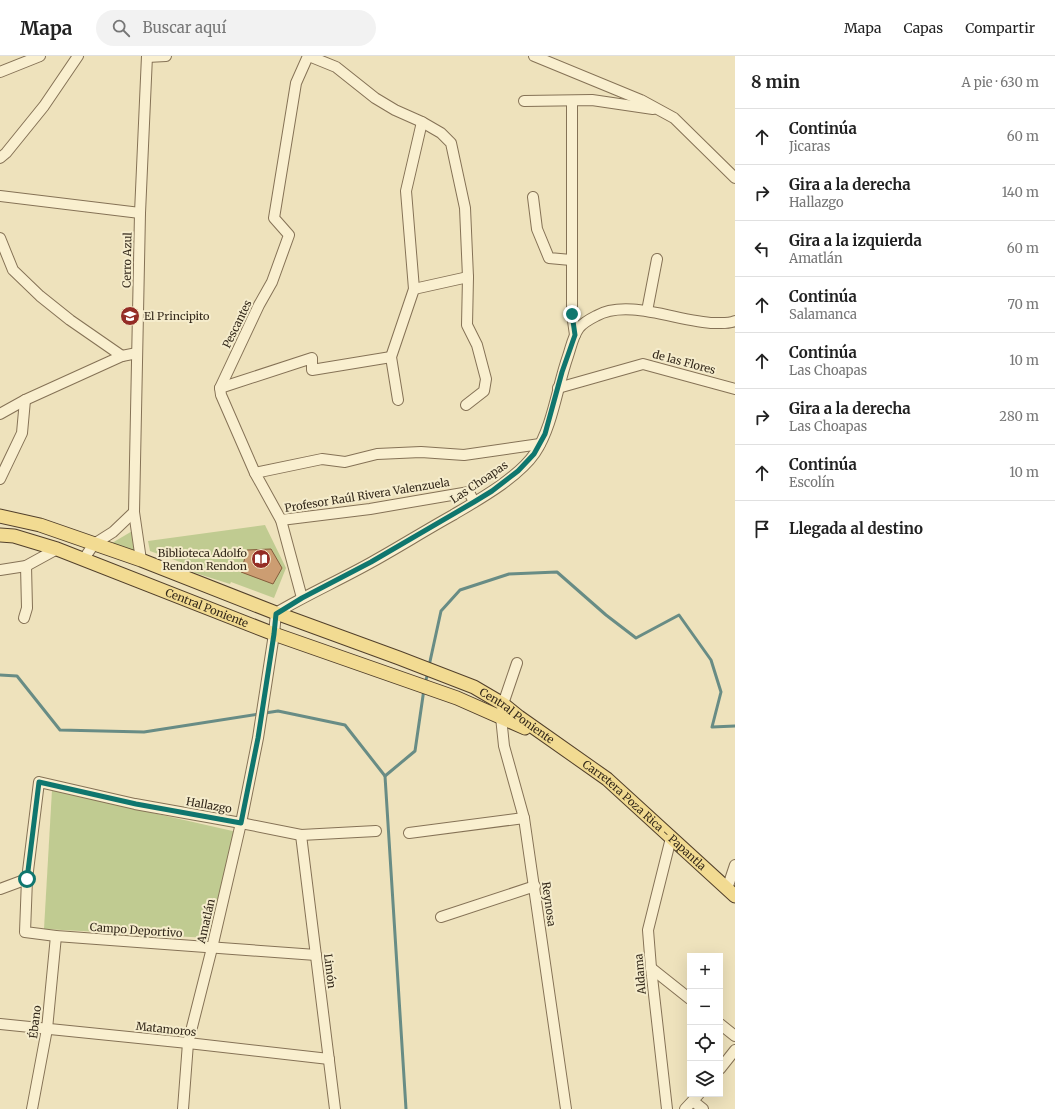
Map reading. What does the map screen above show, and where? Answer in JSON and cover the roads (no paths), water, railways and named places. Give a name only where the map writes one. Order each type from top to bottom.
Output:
[{"type":"main road","name":"Central Poniente","points":[[0,516],[40,525],[141,560],[276,614],[461,680],[485,693],[502,710],[550,740]]},
{"type":"main road","name":"Central Poniente","points":[[0,535],[14,536],[57,549],[274,634],[457,698],[502,710]]},
{"type":"main road","name":"Carretera Poza Rica - Papantla","points":[[550,740],[606,779],[731,893]]},
{"type":"street","points":[[0,72],[40,56]]},
{"type":"street","points":[[0,158],[6,153],[44,106],[78,56]]},
{"type":"street","points":[[146,57],[166,56]]},
{"type":"street","points":[[308,56],[336,67],[375,98],[395,110],[422,122],[441,133],[451,143],[465,208],[468,277],[467,325],[477,345],[486,379],[484,391],[466,405]]},
{"type":"street","name":"Pescantes","points":[[220,388],[259,304],[272,282],[289,235],[274,218],[296,83],[308,56]]},
{"type":"street","points":[[534,56],[641,100],[661,110],[674,118],[735,178]]},
{"type":"street","name":"Cerro Azul","points":[[141,560],[134,512],[140,213],[146,57]]},
{"type":"street","points":[[524,100],[592,100],[661,110]]},
{"type":"street","points":[[572,101],[571,260],[572,314],[575,335]]},
{"type":"street","points":[[398,400],[391,356],[414,289],[406,191],[422,122]]},
{"type":"street","points":[[0,196],[140,213]]},
{"type":"street","points":[[533,197],[537,229],[549,258],[571,260]]},
{"type":"street","points":[[0,238],[13,270],[40,296],[64,315],[122,356]]},
{"type":"street","points":[[647,311],[657,259]]},
{"type":"street","points":[[414,289],[468,277]]},
{"type":"street","name":"Las Choapas","points":[[276,614],[302,598],[371,562],[474,502],[492,491],[518,471],[534,454],[545,434],[575,335],[585,322],[610,310],[623,309],[647,311],[701,323],[729,324],[735,321]]},
{"type":"street","points":[[0,414],[25,400],[122,356],[138,353]]},
{"type":"street","points":[[302,598],[281,520],[255,473],[221,395],[220,388],[312,358],[312,370],[391,356]]},
{"type":"street","name":"de las Flores","points":[[558,388],[644,364],[735,389]]},
{"type":"street","points":[[0,479],[22,433],[25,400]]},
{"type":"street","points":[[255,473],[322,459],[345,462],[377,454],[421,452],[464,455],[540,444]]},
{"type":"street","name":"Profesor Raúl Rivera Valenzuela","points":[[281,520],[370,509],[469,492],[474,502]]},
{"type":"street","points":[[83,560],[94,544],[113,532],[134,512]]},
{"type":"street","points":[[0,570],[26,566],[57,549]]},
{"type":"street","points":[[24,618],[27,608],[26,566]]},
{"type":"street","points":[[274,634],[276,614]]},
{"type":"street","name":"Amatlán","points":[[183,1109],[188,1043],[241,823],[258,738],[274,634]]},
{"type":"street","points":[[502,710],[517,662]]},
{"type":"street","name":"Reynosa","points":[[502,710],[504,746],[524,818],[566,1109]]},
{"type":"street","name":"Hallazgo","points":[[27,879],[39,782],[136,804],[301,835],[376,831]]},
{"type":"street","points":[[409,834],[524,818]]},
{"type":"street","name":"Limón","points":[[301,835],[335,1109]]},
{"type":"street","name":"Aldama","points":[[666,1109],[648,930],[671,838]]},
{"type":"street","points":[[731,893],[735,865]]},
{"type":"street","points":[[0,889],[27,879]]},
{"type":"street","name":"Campo Deportivo","points":[[27,879],[26,932],[56,936],[316,955]]},
{"type":"street","points":[[440,917],[534,886]]},
{"type":"street","name":"Ébano","points":[[32,1109],[47,1029],[56,936]]},
{"type":"street","points":[[651,968],[687,997]]},
{"type":"street","name":"Matamoros","points":[[0,1024],[329,1059]]},
{"type":"street","points":[[721,1025],[735,1036]]},
{"type":"street","points":[[723,1065],[735,1050]]},
{"type":"street","points":[[685,1109],[696,1098],[703,1109]]},
{"type":"waterway","points":[[429,666],[441,611],[460,590],[509,574],[557,572],[606,615],[636,638],[679,615],[711,660],[721,692],[712,727],[735,726]]},
{"type":"waterway","points":[[425,684],[428,672]]},
{"type":"waterway","points":[[0,675],[17,676],[60,730],[144,732],[278,711],[345,725],[385,776],[406,1109]]},
{"type":"waterway","points":[[385,776],[415,751],[424,689]]},
{"type":"place","name":"El Principito","points":[[130,316]]},
{"type":"place","name":"Biblioteca Adolfo Rendon Rendon","points":[[261,559]]}]
